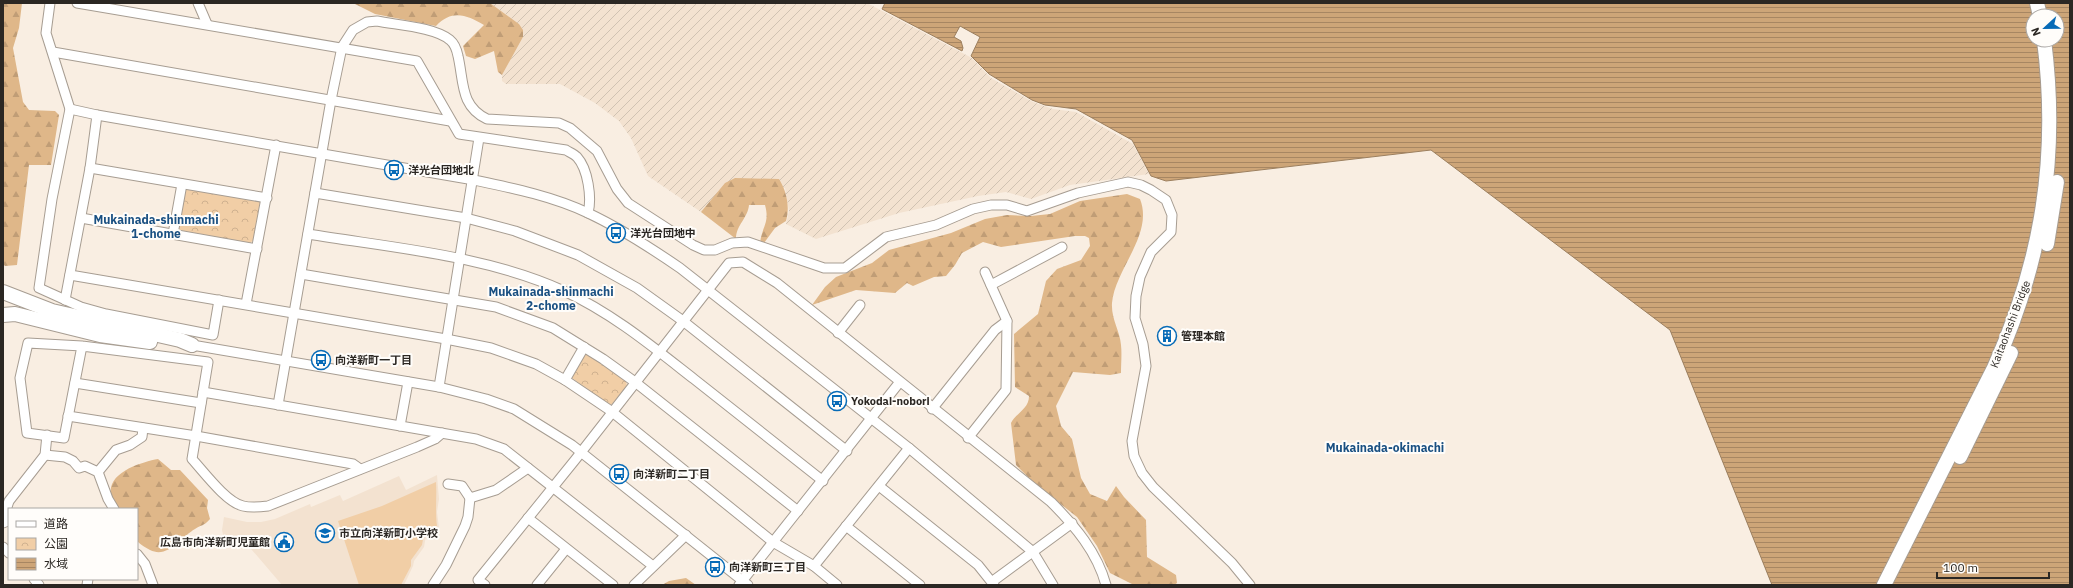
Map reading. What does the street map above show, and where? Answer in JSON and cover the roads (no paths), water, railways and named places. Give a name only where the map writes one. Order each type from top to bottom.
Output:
[{"type":"highway","name":"Kaitaohashi Bridge","points":[[1884,585],[1994,368],[2029,277],[2043,215],[2049,153],[2049,92],[2045,48]]},
{"type":"highway","name":"Kaitaohashi Bridge","points":[[1895,585],[2002,373],[2017,339],[2037,281],[2052,217],[2059,154],[2059,91],[2054,48]]},
{"type":"highway","points":[[3,292],[52,312],[180,340],[192,346]]},
{"type":"highway","points":[[3,300],[23,308],[77,324],[192,346]]},
{"type":"highway","points":[[3,315],[22,315],[100,335],[192,346]]},
{"type":"street","points":[[50,3],[46,33],[70,109],[52,199],[39,288],[65,300],[106,314],[213,335],[219,300]]},
{"type":"street","points":[[77,3],[417,60],[459,134],[566,150],[577,157],[584,170],[590,204],[588,213]]},
{"type":"street","points":[[198,3],[207,24]]},
{"type":"street","points":[[278,405],[331,100],[342,47],[353,30],[367,22],[377,21],[440,34],[451,41],[457,50],[466,100],[479,115],[487,119],[559,123],[570,128],[597,151],[617,189],[628,203],[693,245],[704,250],[715,250],[732,243],[748,242],[824,268],[845,268],[886,237],[936,225],[973,209],[991,205],[1007,205],[1027,211],[1078,193],[1128,182],[1141,185],[1151,190],[1166,200],[1172,215],[1171,232],[1151,252],[1140,276],[1136,296],[1135,318],[1143,344],[1146,366],[1133,428],[1132,441],[1134,456],[1142,473],[1153,487],[1232,563],[1250,585]]},
{"type":"street","points":[[53,52],[450,120]]},
{"type":"street","points":[[70,109],[97,116],[474,180],[521,190],[588,213],[655,251],[709,290],[909,448],[1034,552],[1053,585]]},
{"type":"street","points":[[65,300],[90,168],[97,116]]},
{"type":"street","points":[[439,387],[466,218],[474,180],[479,138]]},
{"type":"street","points":[[246,304],[276,146]]},
{"type":"street","points":[[90,168],[267,198]]},
{"type":"street","points":[[173,234],[182,184]]},
{"type":"street","points":[[315,193],[466,218],[515,231],[578,254],[637,288],[683,321],[847,451]]},
{"type":"street","points":[[81,218],[257,249]]},
{"type":"street","points":[[308,234],[460,259],[513,272],[564,291],[613,318],[659,352],[823,481]]},
{"type":"street","points":[[992,285],[1062,247]]},
{"type":"street","points":[[484,585],[478,580],[581,452],[683,321],[729,264],[743,262],[777,282],[968,438],[1051,502],[1072,523],[1091,550],[1106,585]]},
{"type":"street","points":[[968,438],[1006,390],[1006,322],[992,285],[985,272]]},
{"type":"street","points":[[301,274],[454,299],[496,308],[553,328],[635,382],[798,512]]},
{"type":"street","points":[[70,275],[446,339],[491,348],[536,364],[565,380],[612,411],[773,542],[814,566],[837,585]]},
{"type":"street","points":[[838,333],[860,305]]},
{"type":"street","points":[[932,409],[995,330],[1006,322]]},
{"type":"street","points":[[82,346],[64,438],[27,433],[20,378],[28,343],[82,346],[208,362],[192,460],[228,498],[242,506],[256,508],[268,506],[436,439],[442,433]]},
{"type":"street","points":[[192,346],[439,387],[486,399],[514,409],[551,430],[581,452],[686,535],[743,584],[773,542],[900,383]]},
{"type":"street","points":[[565,380],[584,347]]},
{"type":"street","points":[[400,426],[408,382]]},
{"type":"street","points":[[75,383],[201,403]]},
{"type":"street","points":[[203,392],[476,439],[491,443],[504,449],[552,488],[654,566]]},
{"type":"street","points":[[68,416],[196,436],[353,464],[360,469]]},
{"type":"street","points":[[98,472],[116,450],[130,445],[142,437],[143,428]]},
{"type":"street","points":[[3,523],[8,520],[7,507],[9,501],[45,455],[47,435]]},
{"type":"street","points":[[814,566],[909,448]]},
{"type":"street","points":[[45,455],[65,457],[73,461],[79,468],[85,466],[98,472],[108,499],[113,508]]},
{"type":"street","points":[[470,498],[496,490],[528,468]]},
{"type":"street","points":[[433,585],[446,565],[465,526],[468,516],[470,498],[462,486],[448,484]]},
{"type":"street","points":[[879,486],[978,565],[993,583],[1072,523]]},
{"type":"street","points":[[528,518],[613,585]]},
{"type":"street","points":[[846,526],[920,585]]},
{"type":"street","points":[[634,585],[686,535]]},
{"type":"street","points":[[537,585],[566,549]]},
{"type":"street","points":[[138,555],[145,564],[153,585]]},
{"type":"water","points":[[885,3],[2070,3],[2070,585],[1772,585],[1670,330],[1431,150],[1166,181],[1151,176],[1132,140],[1076,109],[1045,105],[1032,100],[989,74],[971,56],[980,37],[960,26],[954,37],[961,41],[963,48],[962,51],[882,9]]},
{"type":"place","name":"洋光台団地北","points":[[394,170]]},
{"type":"place","name":"洋光台団地中","points":[[616,233]]},
{"type":"place","name":"管理本館","points":[[1167,336]]},
{"type":"place","name":"向洋新町一丁目","points":[[321,360]]},
{"type":"place","name":"Yokodai-nobori","points":[[837,401]]},
{"type":"place","name":"向洋新町二丁目","points":[[619,474]]},
{"type":"place","name":"市立向洋新町小学校","points":[[325,533]]},
{"type":"place","name":"広島市向洋新町児童館","points":[[284,542]]},
{"type":"place","name":"向洋新町三丁目","points":[[715,567]]},
{"type":"district","name":"Mukainada-shinmachi 1-chome","points":[[156,227]]},
{"type":"district","name":"Mukainada-shinmachi 2-chome","points":[[551,299]]},
{"type":"district","name":"Mukainada-okimachi","points":[[1385,448]]}]
